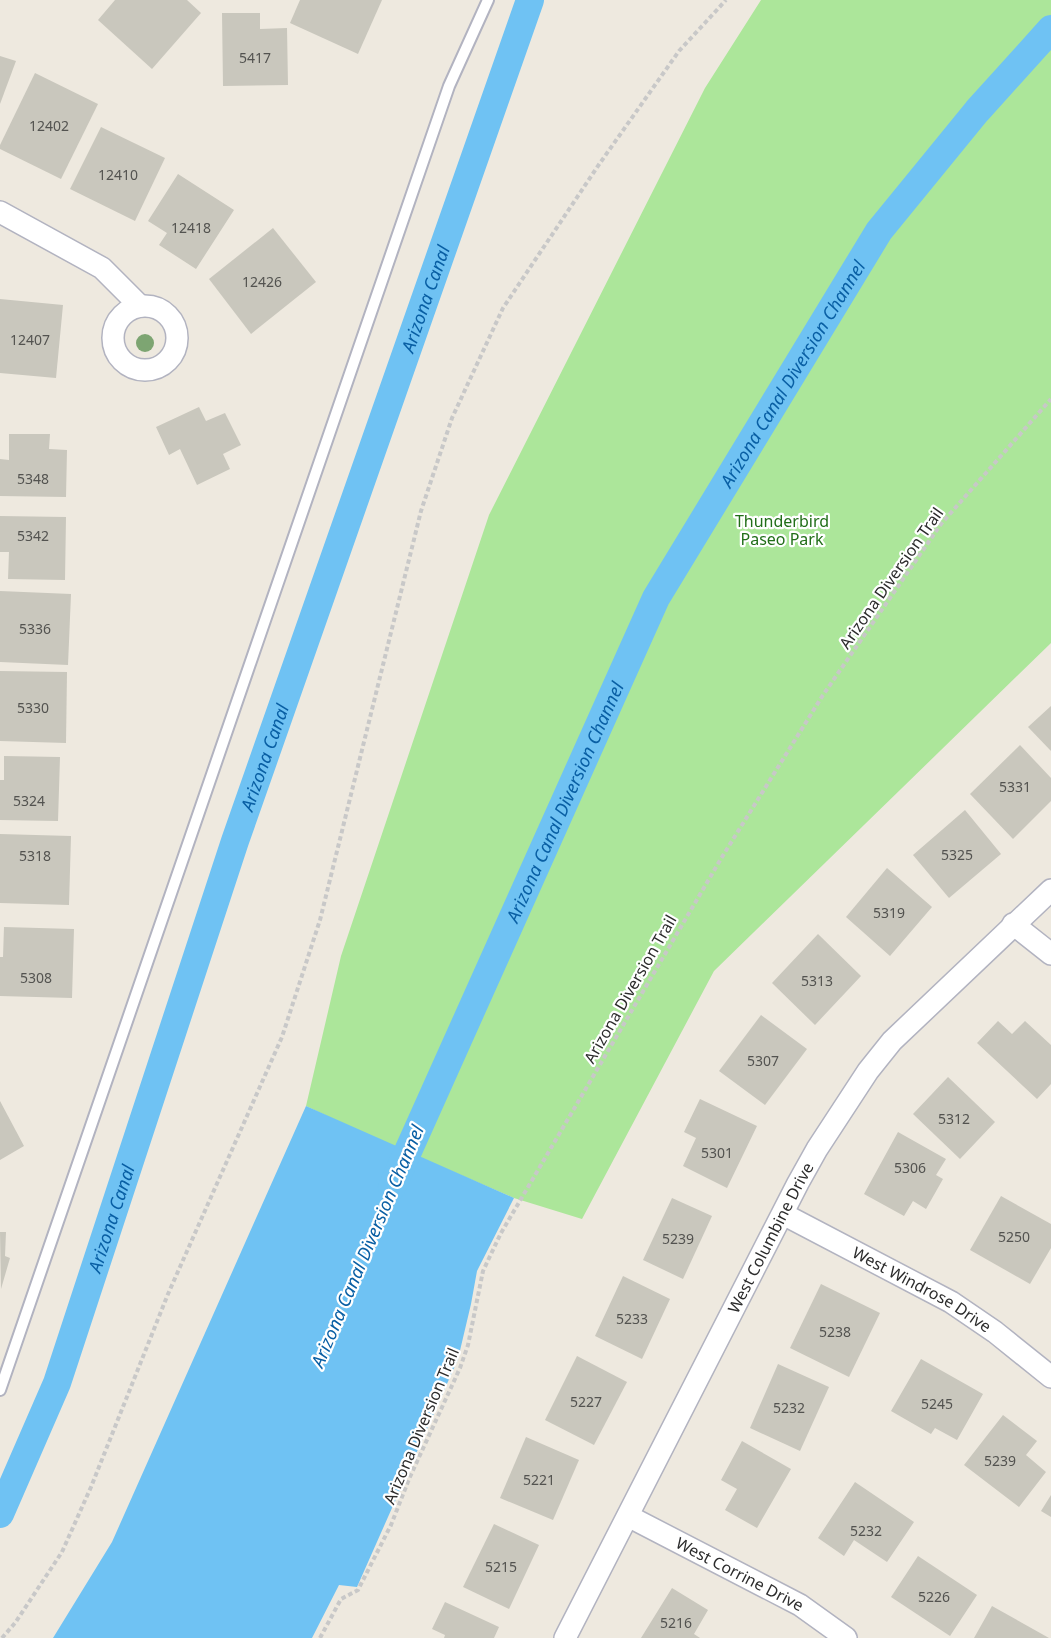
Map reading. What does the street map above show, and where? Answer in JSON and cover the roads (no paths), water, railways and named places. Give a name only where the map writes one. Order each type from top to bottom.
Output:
[{"type":"street","points":[[0,212],[102,268],[140,306]]},
{"type":"street","name":"West Columbine Drive","points":[[565,1638],[817,1149],[868,1071],[892,1041],[1051,890]]},
{"type":"street","points":[[1013,924],[1051,954]]},
{"type":"street","name":"West Windrose Drive","points":[[783,1214],[951,1302],[996,1332],[1051,1377]]},
{"type":"street","name":"West Corrine Drive","points":[[628,1516],[800,1605],[846,1638]]},
{"type":"lane","points":[[0,1390],[449,87],[488,0]]},
{"type":"water","points":[[306,1106],[514,1198],[477,1271],[458,1359],[357,1587],[339,1585],[312,1638],[53,1638],[112,1542]]},
{"type":"waterway","name":"Arizona Canal","points":[[0,1514],[57,1383],[235,841],[530,0]]},
{"type":"waterway","name":"Arizona Canal Diversion Channel","points":[[392,1187],[656,598],[879,231],[977,111],[1051,29]]},
{"type":"park label","name":"Thunderbird Paseo Park","points":[[782,530]]}]
